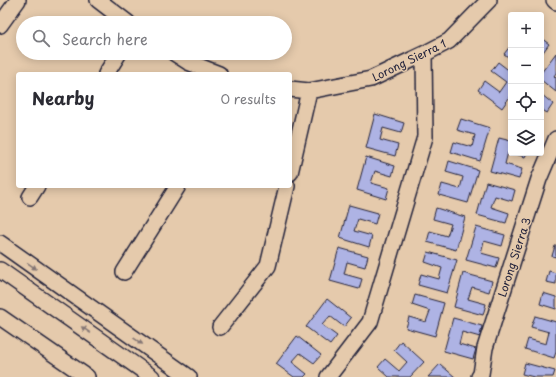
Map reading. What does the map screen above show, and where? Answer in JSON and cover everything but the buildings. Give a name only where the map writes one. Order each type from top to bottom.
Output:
[{"type":"street","points":[[0,25],[18,0]]},
{"type":"street","points":[[98,0],[119,16]]},
{"type":"street","name":"Lorong Sierra 1","points":[[292,89],[309,91],[371,79],[449,41],[489,0]]},
{"type":"street","points":[[328,377],[370,322],[425,137],[424,54]]},
{"type":"street","points":[[107,72],[115,60]]},
{"type":"street","points":[[185,60],[214,72]]},
{"type":"street","points":[[292,164],[309,91]]},
{"type":"street","name":"Lorong Sierra 3","points":[[479,377],[481,374],[485,348],[539,178],[556,139]]},
{"type":"street","points":[[124,272],[177,188]]},
{"type":"street","points":[[220,328],[268,266],[287,188]]},
{"type":"street","points":[[0,243],[189,377]]},
{"type":"street","points":[[0,270],[152,377]]},
{"type":"street","points":[[1,321],[87,377]]}]
